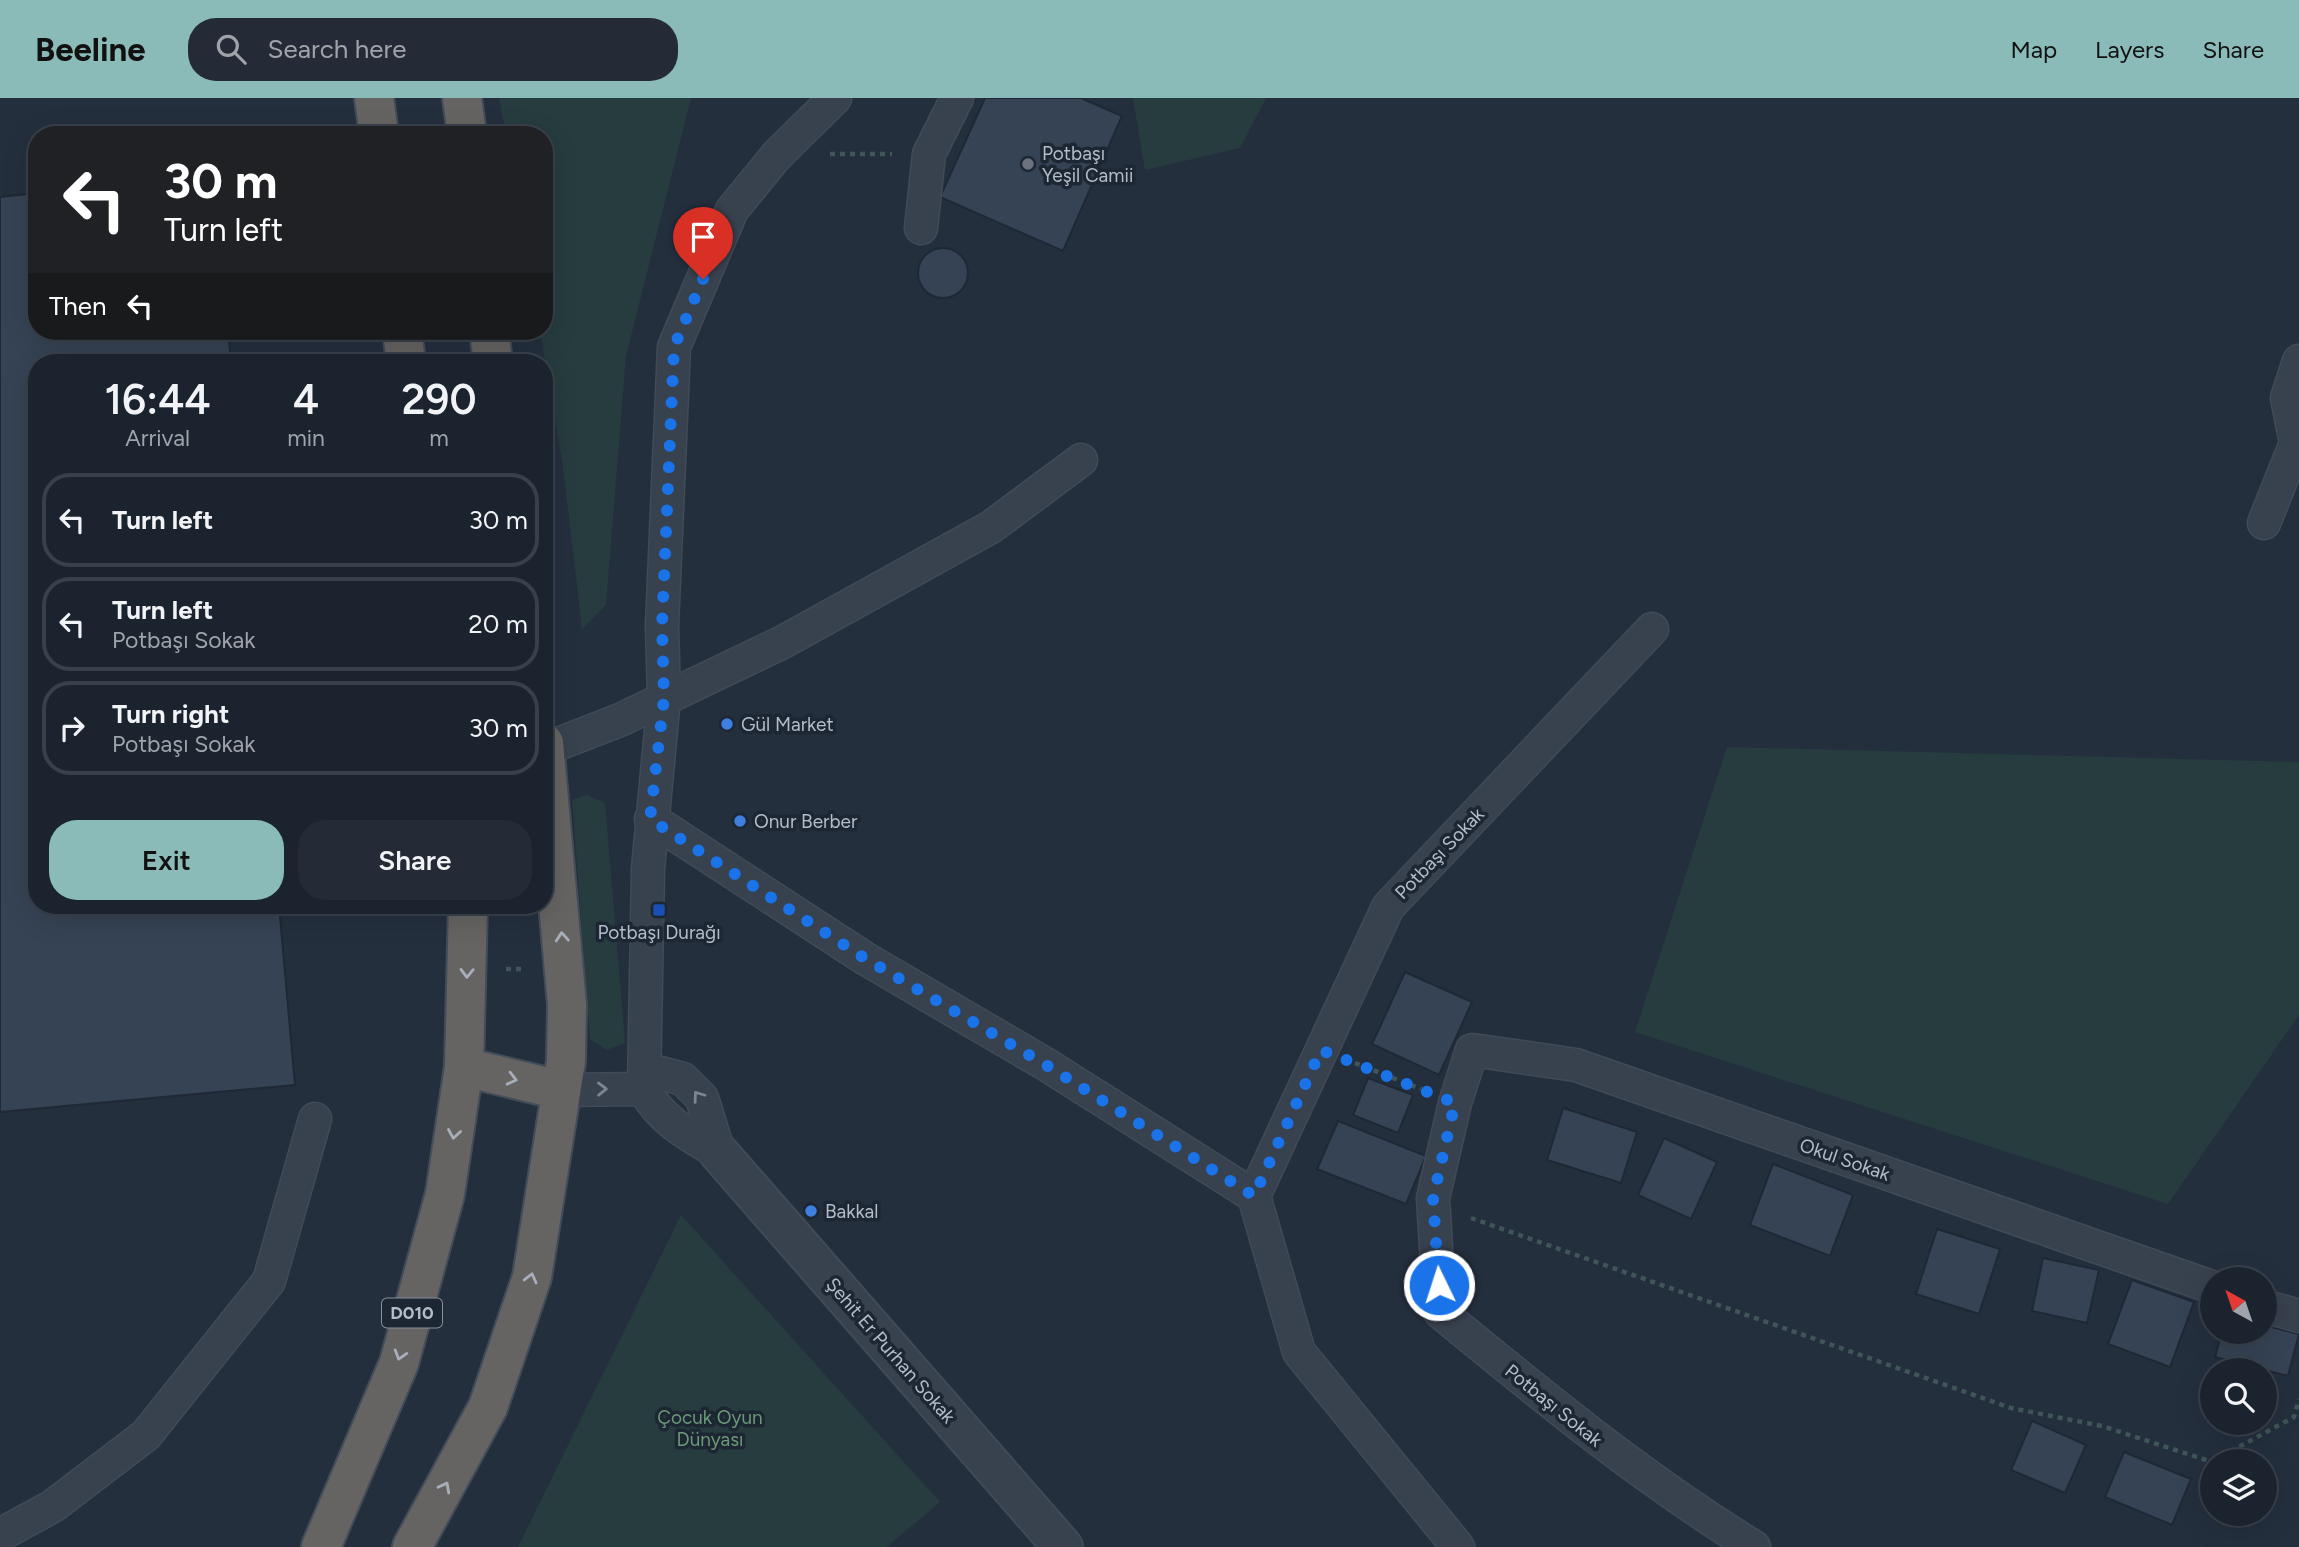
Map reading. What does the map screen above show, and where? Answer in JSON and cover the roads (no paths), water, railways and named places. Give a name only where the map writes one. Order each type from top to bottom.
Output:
[{"type":"highway","points":[[374,98],[378,126]]},
{"type":"highway","points":[[462,98],[466,126]]},
{"type":"highway","points":[[412,1547],[488,1407],[532,1278],[566,1061],[567,1005],[553,842]]},
{"type":"highway","name":"D010","points":[[321,1547],[399,1363],[445,1194],[464,1067],[468,914]]},
{"type":"highway","points":[[464,1067],[560,1090]]},
{"type":"street","points":[[645,1079],[650,819],[664,698],[662,625],[674,347],[732,210],[777,155],[835,98]]},
{"type":"street","points":[[921,228],[929,154],[957,98]]},
{"type":"street","points":[[2264,523],[2296,443],[2287,398],[2299,361]]},
{"type":"street","points":[[553,746],[620,720],[783,642],[991,527],[1081,460]]},
{"type":"street","name":"Potbaşı Sokak","points":[[1254,1196],[1388,907],[1652,629]]},
{"type":"street","points":[[650,819],[866,959],[1046,1065],[1254,1196],[1299,1352],[1458,1547]]},
{"type":"street","name":"Potbaşı Sokak","points":[[1472,1050],[1455,1103],[1433,1205],[1440,1312],[1584,1431],[1696,1511],[1754,1547]]},
{"type":"street","name":"Okul Sokak","points":[[1472,1050],[1576,1065],[2200,1283]]},
{"type":"street","name":"Şehit Er Purhan Sokak","points":[[560,1090],[645,1079],[683,1079],[702,1098],[719,1153],[1063,1547]]},
{"type":"street","points":[[0,1535],[53,1506],[146,1435],[269,1281],[315,1119]]},
{"type":"street","points":[[2277,1310],[2299,1316]]},
{"type":"place","name":"Potbaşı Yeşil Camii","points":[[1028,164]]},
{"type":"place","name":"Gül Market","points":[[727,724]]},
{"type":"place","name":"Onur Berber","points":[[740,821]]},
{"type":"place","name":"Potbaşı Durağı","points":[[659,910]]},
{"type":"place","name":"Bakkal","points":[[811,1211]]},
{"type":"park label","name":"Çocuk Oyun Dünyası","points":[[710,1428]]}]
